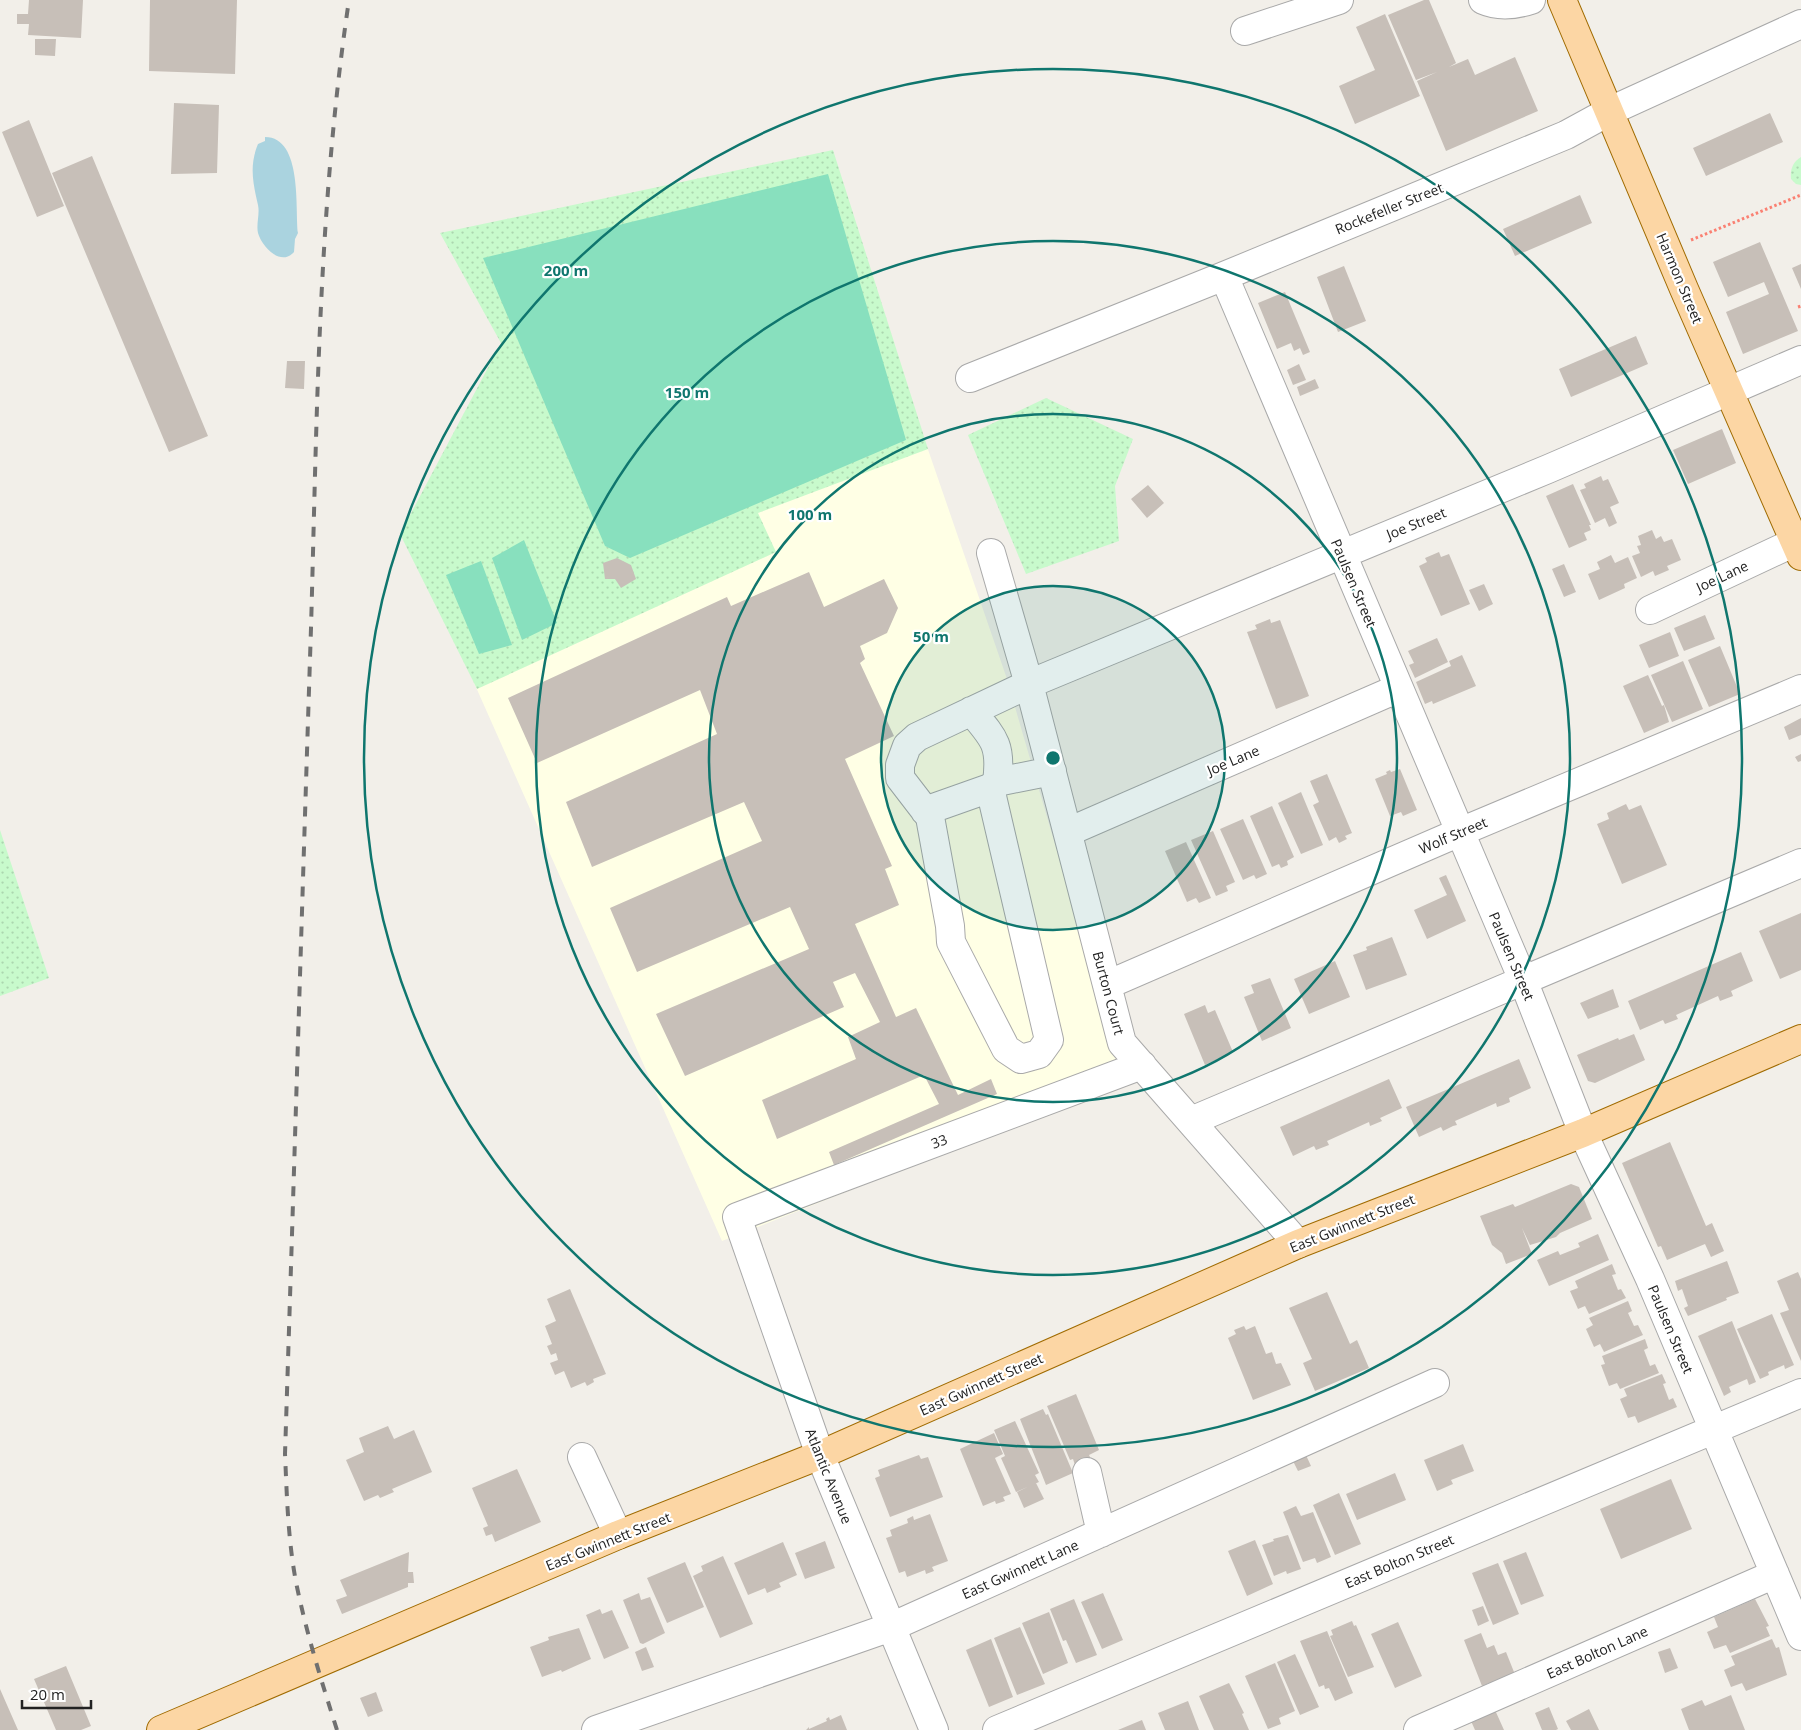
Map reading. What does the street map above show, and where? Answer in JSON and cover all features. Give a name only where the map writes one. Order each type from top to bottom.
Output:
[{"type":"main road","name":"Harmon Street","points":[[1562,0],[1728,390],[1798,549]]},
{"type":"main road","name":"East Gwinnett Street","points":[[161,1730],[618,1535],[820,1455],[1298,1244],[1584,1133],[1801,1039]]},
{"type":"street","points":[[1245,31],[1339,0]]},
{"type":"street","points":[[1484,0],[1493,4],[1517,4],[1531,0]]},
{"type":"street","name":"Rockefeller Street","points":[[970,378],[1566,135],[1610,111],[1801,24]]},
{"type":"street","name":"Paulsen Street","points":[[1224,276],[1523,980],[1584,1133],[1650,1279],[1801,1636]]},
{"type":"street","name":"Joe Street","points":[[971,711],[1029,684],[1548,468],[1801,360]]},
{"type":"street","name":"Joe Lane","points":[[1650,610],[1798,549]]},
{"type":"street","name":"Burton Court","points":[[991,553],[1052,770],[1122,1043],[1298,1244]]},
{"type":"street","name":"Joe Lane","points":[[1068,832],[1399,688]]},
{"type":"street","name":"Wolf Street","points":[[1107,985],[1460,832],[1801,689]]},
{"type":"street","points":[[971,711],[992,737],[999,752],[994,785],[1050,1040],[1039,1054],[1021,1059],[1006,1049],[951,942],[950,926],[930,817],[900,778],[900,764],[908,746],[917,737],[971,711]]},
{"type":"street","points":[[925,811],[994,785],[1052,770]]},
{"type":"street","points":[[1191,1121],[1801,863]]},
{"type":"street","name":"33","points":[[737,1217],[1142,1065]]},
{"type":"street","name":"Atlantic Avenue","points":[[737,1217],[820,1455],[934,1730]]},
{"type":"street","name":"East Gwinnett Lane","points":[[596,1730],[891,1627],[1435,1384]]},
{"type":"street","name":"East Bolton Street","points":[[997,1730],[1801,1393]]},
{"type":"street","points":[[582,1456],[618,1535]]},
{"type":"street","points":[[1088,1472],[1101,1533]]},
{"type":"street","name":"East Bolton Lane","points":[[1418,1730],[1775,1574]]},
{"type":"path","points":[[1669,250],[1801,195]]},
{"type":"shaded area","points":[[830,165],[1006,676],[1124,1082],[722,1241],[407,532]]},
{"type":"green space","points":[[833,150],[928,449],[758,513],[776,552],[477,689],[400,534],[501,343],[440,233]]},
{"type":"green space","points":[[1801,157],[1801,185],[1796,184],[1791,179],[1791,175],[1794,164]]},
{"type":"green space","points":[[828,174],[906,440],[630,558],[605,546],[483,258]]},
{"type":"green space","points":[[1046,398],[1133,439],[1115,486],[1119,541],[1026,574],[968,435]]},
{"type":"green space","points":[[524,540],[557,623],[522,640],[492,558]]},
{"type":"green space","points":[[481,561],[512,645],[479,654],[446,575]]},
{"type":"green space","points":[[0,830],[49,978],[0,996]]},
{"type":"water","points":[[265,137],[277,140],[286,149],[295,176],[298,233],[295,239],[294,252],[289,256],[283,257],[273,253],[263,244],[258,233],[258,208],[253,182],[253,167],[258,144],[265,141]]},
{"type":"building","points":[[29,0],[83,0],[81,38],[28,35],[29,24],[17,24],[17,14],[28,14]]},
{"type":"building","points":[[150,0],[237,0],[235,74],[149,71]]},
{"type":"building","points":[[1424,0],[1429,0],[1456,63],[1449,67],[1468,59],[1475,75],[1515,57],[1538,111],[1446,151],[1417,81],[1437,72],[1416,80],[1388,15]]},
{"type":"building","points":[[1385,14],[1420,96],[1355,124],[1339,86],[1375,70],[1356,27]]},
{"type":"building","points":[[35,39],[56,39],[55,56],[35,55]]},
{"type":"building","points":[[174,103],[219,105],[217,173],[171,174]]},
{"type":"building","points":[[1770,113],[1783,142],[1706,176],[1693,148]]},
{"type":"building","points":[[29,120],[64,206],[37,217],[2,132]]},
{"type":"building","points":[[92,156],[208,436],[169,452],[52,173]]},
{"type":"building","points":[[1580,195],[1592,223],[1515,256],[1503,229]]},
{"type":"building","points":[[1760,242],[1798,331],[1743,354],[1726,312],[1769,294],[1764,282],[1728,297],[1713,262]]},
{"type":"building","points":[[1801,264],[1801,289],[1792,268]]},
{"type":"building","points":[[1344,266],[1366,321],[1338,332],[1317,277]]},
{"type":"building","points":[[1285,292],[1310,352],[1303,355],[1300,348],[1294,351],[1291,343],[1277,349],[1258,303]]},
{"type":"building","points":[[1636,336],[1648,364],[1571,397],[1559,369]]},
{"type":"building","points":[[287,361],[305,361],[304,389],[285,388]]},
{"type":"building","points":[[1299,364],[1306,380],[1293,385],[1287,370]]},
{"type":"building","points":[[1315,379],[1319,388],[1300,396],[1297,387]]},
{"type":"building","points":[[1722,429],[1736,463],[1688,484],[1673,450]]},
{"type":"building","points":[[1601,476],[1603,481],[1608,479],[1619,503],[1610,507],[1617,523],[1609,527],[1605,518],[1595,523],[1580,490],[1586,488],[1584,484]]},
{"type":"building","points":[[1573,484],[1591,525],[1589,525],[1591,530],[1584,533],[1587,540],[1569,548],[1546,496]]},
{"type":"building","points":[[1148,485],[1164,503],[1147,518],[1131,499]]},
{"type":"building","points":[[1652,530],[1656,539],[1661,536],[1664,542],[1672,539],[1681,560],[1667,566],[1669,570],[1655,576],[1653,571],[1641,577],[1632,556],[1640,553],[1637,546],[1641,545],[1638,536]]},
{"type":"building","points":[[1439,552],[1441,557],[1449,554],[1470,604],[1441,616],[1419,566],[1427,562],[1425,558]]},
{"type":"building","points":[[1611,555],[1615,563],[1628,557],[1637,578],[1624,584],[1625,588],[1599,600],[1588,574],[1600,569],[1597,562]]},
{"type":"building","points":[[617,558],[631,565],[636,579],[621,588],[615,579],[605,579],[603,563]]},
{"type":"building","points":[[1564,564],[1576,592],[1564,597],[1552,569]]},
{"type":"building","points":[[809,572],[824,607],[884,579],[898,608],[887,633],[860,646],[865,659],[860,663],[894,736],[845,759],[892,866],[885,869],[899,905],[855,924],[896,1017],[916,1008],[958,1095],[991,1079],[997,1094],[834,1165],[829,1152],[939,1104],[924,1075],[777,1139],[762,1100],[856,1059],[848,1037],[880,1022],[855,973],[833,982],[844,1007],[685,1076],[656,1014],[809,949],[790,907],[637,972],[610,908],[762,841],[744,802],[592,867],[566,802],[717,734],[700,690],[537,763],[508,698],[727,597],[731,606]]},
{"type":"building","points":[[1484,584],[1493,604],[1479,611],[1469,590]]},
{"type":"building","points":[[1705,615],[1715,639],[1684,651],[1674,628]]},
{"type":"building","points":[[1270,619],[1271,623],[1280,620],[1309,696],[1276,709],[1247,632],[1257,629],[1255,625]]},
{"type":"building","points":[[1670,632],[1679,656],[1649,668],[1639,645]]},
{"type":"building","points":[[1437,638],[1448,662],[1415,678],[1409,665],[1414,663],[1408,651]]},
{"type":"building","points":[[1720,646],[1740,694],[1709,707],[1688,660]]},
{"type":"building","points":[[1462,655],[1476,686],[1433,704],[1432,701],[1425,704],[1416,682],[1451,666],[1449,661]]},
{"type":"building","points":[[1683,661],[1703,709],[1672,722],[1651,675]]},
{"type":"building","points":[[1648,675],[1662,706],[1664,705],[1669,722],[1644,733],[1623,686]]},
{"type":"building","points":[[1801,718],[1801,735],[1789,740],[1784,727]]},
{"type":"building","points":[[1801,754],[1801,761],[1798,762],[1795,757]]},
{"type":"building","points":[[1400,769],[1417,810],[1403,816],[1401,812],[1390,816],[1375,779],[1387,774],[1386,772],[1390,770],[1391,772]]},
{"type":"building","points":[[1327,774],[1352,833],[1345,836],[1347,839],[1339,843],[1336,837],[1329,841],[1313,805],[1319,802],[1310,781]]},
{"type":"building","points":[[1301,792],[1323,845],[1301,854],[1278,803]]},
{"type":"building","points":[[1626,804],[1629,810],[1641,805],[1667,865],[1622,884],[1597,824],[1609,819],[1607,813]]},
{"type":"building","points":[[1272,806],[1294,857],[1287,861],[1288,865],[1281,868],[1279,864],[1272,867],[1250,816]]},
{"type":"building","points":[[1243,819],[1267,874],[1256,879],[1254,875],[1243,880],[1220,829]]},
{"type":"building","points":[[1213,831],[1235,882],[1226,886],[1228,891],[1216,896],[1191,840]]},
{"type":"building","points":[[1186,842],[1211,898],[1199,903],[1196,898],[1187,902],[1165,851]]},
{"type":"building","points":[[1446,875],[1466,921],[1427,939],[1414,910],[1447,895],[1439,878]]},
{"type":"building","points":[[1801,913],[1801,970],[1780,979],[1759,931]]},
{"type":"building","points":[[1392,937],[1407,975],[1366,990],[1353,955],[1367,950],[1366,947]]},
{"type":"building","points":[[1741,952],[1753,981],[1731,991],[1733,996],[1720,1001],[1718,996],[1676,1015],[1678,1019],[1665,1024],[1663,1020],[1640,1030],[1628,1001]]},
{"type":"building","points":[[1335,961],[1350,997],[1309,1014],[1294,979]]},
{"type":"building","points":[[1270,978],[1291,1028],[1262,1041],[1244,997],[1254,993],[1251,985]]},
{"type":"building","points":[[1613,989],[1619,1007],[1588,1019],[1580,1003]]},
{"type":"building","points":[[1205,1005],[1208,1013],[1215,1010],[1233,1052],[1205,1065],[1184,1014]]},
{"type":"building","points":[[1634,1034],[1645,1060],[1595,1083],[1588,1081],[1577,1055],[1618,1038],[1619,1040]]},
{"type":"building","points":[[1519,1059],[1531,1088],[1509,1098],[1510,1102],[1497,1107],[1496,1103],[1455,1121],[1457,1125],[1443,1131],[1441,1127],[1419,1137],[1406,1107]]},
{"type":"building","points":[[1389,1079],[1402,1108],[1380,1118],[1382,1121],[1370,1126],[1369,1122],[1327,1141],[1329,1145],[1316,1150],[1314,1146],[1293,1156],[1280,1127]]},
{"type":"building","points":[[1670,1142],[1706,1226],[1712,1223],[1724,1251],[1711,1257],[1705,1244],[1667,1260],[1661,1246],[1658,1247],[1622,1163]]},
{"type":"building","points":[[1571,1184],[1579,1187],[1592,1219],[1560,1233],[1556,1237],[1530,1245],[1522,1228],[1532,1254],[1506,1264],[1502,1253],[1492,1245],[1480,1216],[1513,1204],[1515,1207]]},
{"type":"building","points":[[1598,1234],[1609,1260],[1549,1286],[1537,1260],[1558,1251],[1560,1255],[1580,1247],[1578,1243]]},
{"type":"building","points":[[1727,1261],[1739,1293],[1688,1316],[1684,1308],[1688,1306],[1682,1289],[1678,1291],[1675,1281]]},
{"type":"building","points":[[1612,1264],[1616,1274],[1612,1275],[1618,1290],[1621,1289],[1626,1298],[1589,1314],[1585,1306],[1578,1309],[1570,1291],[1578,1288],[1575,1281]]},
{"type":"building","points":[[1798,1272],[1801,1279],[1801,1361],[1780,1313],[1789,1310],[1777,1281]]},
{"type":"building","points":[[570,1289],[606,1374],[593,1379],[594,1382],[587,1386],[585,1382],[571,1388],[564,1371],[555,1375],[550,1363],[558,1360],[556,1353],[551,1355],[547,1346],[552,1344],[545,1326],[556,1321],[547,1299]]},
{"type":"building","points":[[1327,1292],[1350,1344],[1357,1340],[1369,1368],[1315,1391],[1303,1363],[1312,1359],[1289,1308]]},
{"type":"building","points":[[1628,1301],[1632,1311],[1628,1313],[1634,1326],[1638,1325],[1643,1335],[1604,1352],[1600,1344],[1594,1347],[1586,1329],[1593,1325],[1589,1318]]},
{"type":"building","points":[[1772,1314],[1794,1365],[1785,1369],[1784,1365],[1768,1372],[1769,1375],[1760,1379],[1737,1329]]},
{"type":"building","points":[[1732,1321],[1756,1382],[1749,1385],[1747,1379],[1729,1387],[1731,1392],[1724,1396],[1698,1336]]},
{"type":"building","points":[[1244,1326],[1246,1330],[1255,1326],[1266,1354],[1272,1352],[1276,1364],[1281,1363],[1291,1385],[1253,1400],[1228,1338],[1236,1334],[1234,1330]]},
{"type":"building","points":[[1645,1339],[1648,1348],[1644,1350],[1650,1366],[1655,1364],[1659,1373],[1620,1389],[1617,1383],[1609,1386],[1601,1365],[1605,1364],[1602,1356]]},
{"type":"building","points":[[1662,1374],[1666,1383],[1663,1384],[1669,1400],[1673,1398],[1677,1407],[1638,1423],[1635,1416],[1628,1418],[1620,1399],[1627,1396],[1624,1389]]},
{"type":"building","points":[[1076,1394],[1099,1450],[1089,1455],[1091,1459],[1077,1471],[1073,1459],[1070,1460],[1047,1406]]},
{"type":"building","points":[[1043,1409],[1046,1415],[1048,1414],[1073,1473],[1046,1485],[1020,1419]]},
{"type":"building","points":[[1015,1421],[1039,1473],[1035,1475],[1039,1482],[1016,1492],[1001,1458],[1005,1456],[994,1430]]},
{"type":"building","points":[[388,1426],[394,1439],[414,1430],[432,1472],[392,1489],[394,1492],[380,1498],[378,1495],[364,1501],[346,1460],[364,1452],[359,1438]]},
{"type":"building","points":[[994,1433],[1003,1454],[995,1458],[1011,1494],[1003,1497],[1005,1501],[996,1504],[995,1501],[983,1506],[960,1449]]},
{"type":"building","points":[[1463,1444],[1474,1471],[1451,1480],[1453,1484],[1437,1491],[1424,1460]]},
{"type":"building","points":[[1305,1453],[1311,1466],[1298,1471],[1292,1459]]},
{"type":"building","points":[[919,1455],[921,1459],[928,1457],[943,1497],[890,1517],[875,1478],[880,1476],[878,1470]]},
{"type":"building","points":[[517,1469],[541,1522],[495,1542],[492,1534],[486,1536],[483,1528],[488,1526],[472,1488]]},
{"type":"building","points":[[1395,1473],[1406,1500],[1357,1520],[1346,1494]]},
{"type":"building","points":[[1671,1479],[1692,1529],[1621,1559],[1600,1509]]},
{"type":"building","points":[[1036,1483],[1044,1499],[1024,1508],[1017,1492]]},
{"type":"building","points":[[1339,1493],[1361,1544],[1335,1555],[1313,1505]]},
{"type":"building","points":[[1296,1506],[1301,1516],[1313,1512],[1331,1557],[1317,1563],[1315,1558],[1303,1562],[1283,1512]]},
{"type":"building","points":[[930,1514],[948,1561],[932,1567],[934,1571],[926,1574],[925,1570],[907,1577],[905,1571],[899,1573],[886,1538],[892,1536],[890,1530],[908,1523],[907,1519],[913,1516],[914,1520]]},
{"type":"building","points":[[1288,1535],[1301,1569],[1287,1574],[1286,1571],[1274,1576],[1262,1545],[1274,1541],[1273,1539]]},
{"type":"building","points":[[1255,1540],[1273,1584],[1247,1596],[1228,1551]]},
{"type":"building","points":[[825,1541],[835,1568],[805,1579],[795,1553]]},
{"type":"building","points":[[783,1542],[797,1575],[779,1583],[781,1587],[767,1593],[765,1588],[748,1595],[734,1563]]},
{"type":"building","points":[[409,1552],[408,1572],[413,1572],[414,1583],[408,1583],[408,1587],[342,1614],[336,1600],[347,1596],[340,1580]]},
{"type":"building","points":[[1526,1552],[1544,1596],[1521,1605],[1503,1561]]},
{"type":"building","points":[[723,1556],[753,1624],[720,1638],[693,1576],[703,1571],[701,1566]]},
{"type":"building","points":[[685,1562],[704,1607],[667,1623],[647,1578]]},
{"type":"building","points":[[1498,1563],[1519,1614],[1493,1625],[1472,1573]]},
{"type":"building","points":[[639,1593],[641,1600],[650,1597],[665,1633],[643,1644],[640,1643],[623,1600]]},
{"type":"building","points":[[1103,1593],[1123,1640],[1102,1649],[1081,1602]]},
{"type":"building","points":[[1074,1599],[1097,1655],[1076,1663],[1066,1640],[1063,1641],[1050,1609]]},
{"type":"building","points":[[1755,1599],[1769,1626],[1766,1627],[1770,1636],[1730,1653],[1726,1645],[1714,1649],[1707,1632],[1718,1627],[1714,1617]]},
{"type":"building","points":[[1483,1606],[1489,1621],[1478,1626],[1472,1610]]},
{"type":"building","points":[[600,1609],[602,1614],[612,1610],[629,1648],[604,1659],[586,1615]]},
{"type":"building","points":[[1049,1612],[1068,1663],[1043,1674],[1022,1623]]},
{"type":"building","points":[[1352,1621],[1354,1626],[1356,1625],[1374,1667],[1348,1677],[1330,1636],[1333,1635],[1331,1630]]},
{"type":"building","points":[[1398,1622],[1422,1676],[1395,1688],[1371,1634]]},
{"type":"building","points":[[1020,1627],[1045,1684],[1017,1695],[994,1638]]},
{"type":"building","points":[[579,1628],[591,1659],[562,1672],[561,1670],[542,1677],[530,1647],[549,1640],[548,1637]]},
{"type":"building","points":[[1327,1631],[1353,1693],[1335,1701],[1329,1688],[1325,1689],[1324,1685],[1319,1687],[1300,1641]]},
{"type":"building","points":[[1481,1633],[1487,1648],[1494,1645],[1498,1655],[1506,1652],[1516,1677],[1491,1689],[1489,1683],[1482,1686],[1464,1640]]},
{"type":"building","points":[[991,1639],[1013,1697],[989,1707],[966,1650]]},
{"type":"building","points":[[1772,1639],[1776,1648],[1779,1647],[1787,1675],[1746,1691],[1742,1683],[1731,1687],[1724,1670],[1735,1665],[1731,1656]]},
{"type":"building","points":[[646,1647],[654,1667],[642,1671],[635,1652]]},
{"type":"building","points":[[1670,1648],[1678,1668],[1665,1673],[1658,1652]]},
{"type":"building","points":[[1295,1654],[1319,1707],[1300,1715],[1277,1662]]},
{"type":"building","points":[[1275,1663],[1295,1711],[1279,1718],[1281,1724],[1268,1729],[1245,1676]]},
{"type":"building","points":[[66,1666],[91,1726],[81,1730],[56,1730],[34,1679]]},
{"type":"building","points":[[1229,1683],[1244,1713],[1242,1714],[1249,1730],[1214,1730],[1199,1696]]},
{"type":"building","points":[[0,1689],[18,1730],[0,1730]]},
{"type":"building","points":[[376,1692],[383,1711],[368,1717],[360,1698]]},
{"type":"building","points":[[1731,1695],[1745,1730],[1689,1730],[1681,1709],[1702,1700],[1705,1706]]},
{"type":"building","points":[[1188,1701],[1199,1730],[1165,1730],[1158,1713]]},
{"type":"building","points":[[1549,1707],[1558,1729],[1542,1730],[1535,1713]]},
{"type":"building","points":[[1589,1709],[1599,1730],[1571,1730],[1566,1721]]},
{"type":"building","points":[[1495,1710],[1504,1730],[1475,1730],[1471,1721]]},
{"type":"building","points":[[841,1715],[847,1730],[806,1730],[809,1727],[809,1729],[827,1721],[826,1719],[829,1717],[830,1720]]},
{"type":"building","points":[[1142,1720],[1146,1730],[1118,1730]]},
{"type":"railway","points":[[337,1730],[320,1677],[297,1587],[287,1504],[285,1454],[317,392],[331,156],[349,0]]}]
